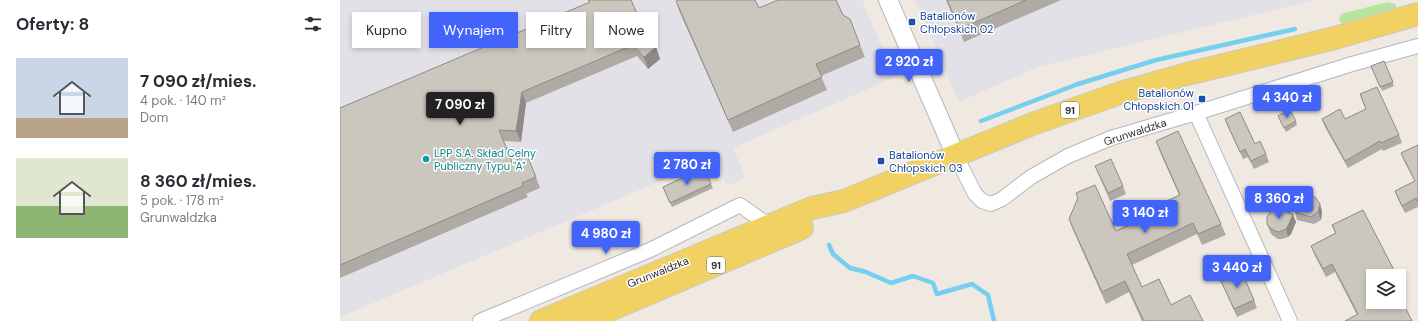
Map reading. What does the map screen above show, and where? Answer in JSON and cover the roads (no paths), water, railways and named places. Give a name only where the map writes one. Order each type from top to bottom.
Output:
[{"type":"main road","name":"Grunwaldzka","points":[[541,321],[768,225],[812,208],[844,201],[1035,123],[1124,92],[1188,74],[1331,39],[1418,14]]},
{"type":"main road","name":"Grunwaldzka","points":[[584,321],[818,221],[844,201]]},
{"type":"street","points":[[888,0],[956,156]]},
{"type":"street","name":"Grunwaldzka","points":[[956,156],[975,194],[982,201],[991,204],[1031,177],[1068,156],[1111,138],[1352,64],[1418,46]]},
{"type":"street","points":[[1196,113],[1290,321]]},
{"type":"street","points":[[480,321],[650,250],[740,205],[768,225]]},
{"type":"waterway","points":[[981,121],[1078,84],[1156,60],[1295,29]]},
{"type":"waterway","points":[[829,245],[833,254],[850,268],[866,272],[891,283],[913,276],[933,283],[937,294],[972,284],[988,295],[994,321]]},
{"type":"place","name":"Batalionów Chłopskich 02","points":[[912,22]]},
{"type":"place","name":"Batalionów Chłopskich 01","points":[[1202,99]]},
{"type":"place","name":"LPP S.A. Skład Celny Publiczny Typu \"A\"","points":[[426,159]]},
{"type":"place","name":"Batalionów Chłopskich 03","points":[[881,161]]}]
